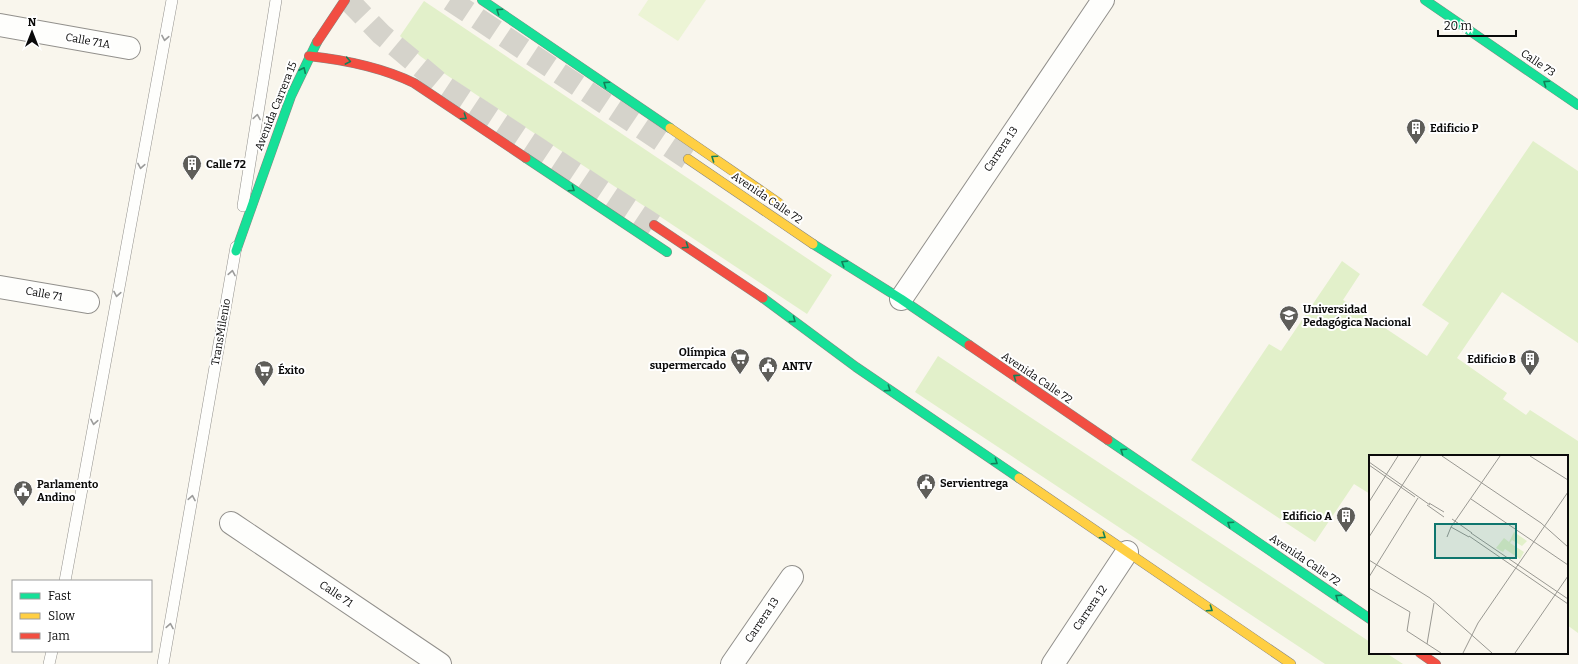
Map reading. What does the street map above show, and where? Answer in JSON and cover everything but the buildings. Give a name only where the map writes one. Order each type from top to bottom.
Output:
[{"type":"main road","name":"Avenida Carrera 15","points":[[236,251],[291,96],[309,56],[345,0]]},
{"type":"main road","points":[[482,0],[790,210]]},
{"type":"main road","name":"Calle 73","points":[[1425,0],[1578,105]]},
{"type":"main road","points":[[309,56],[355,62],[401,76],[673,256]]},
{"type":"main road","name":"Avenida Calle 72","points":[[688,160],[810,242],[901,299],[1369,618]]},
{"type":"main road","points":[[654,225],[766,300],[856,367],[1291,664]]},
{"type":"main road","points":[[846,253],[901,299]]},
{"type":"main road","points":[[793,333],[856,367]]},
{"type":"main road","points":[[1421,654],[1436,664]]},
{"type":"street","name":"Carrera 13","points":[[901,299],[1103,0]]},
{"type":"street","name":"Calle 71A","points":[[0,25],[128,48]]},
{"type":"street","name":"Calle 71","points":[[0,287],[88,302]]},
{"type":"street","name":"Calle 71","points":[[231,523],[440,664]]},
{"type":"street","name":"Carrera 12","points":[[1053,664],[1127,552]]},
{"type":"street","name":"Carrera 13","points":[[732,664],[792,577]]},
{"type":"lane","points":[[65,580],[172,0]]},
{"type":"lane","name":"TransMilenio","points":[[163,664],[236,251],[276,0]]},
{"type":"lane","points":[[50,664],[52,652]]},
{"type":"green space","points":[[648,0],[706,0],[678,41],[638,15]]},
{"type":"green space","points":[[424,1],[832,275],[807,314],[420,56],[400,36]]},
{"type":"green space","points":[[1533,141],[1578,171],[1578,343],[1502,292],[1457,358],[1507,393],[1503,399],[1526,415],[1530,410],[1578,441],[1578,633],[1568,626],[1568,455],[1369,455],[1369,493],[1354,484],[1315,542],[1191,460],[1269,344],[1281,351],[1342,261],[1360,274],[1343,300],[1427,356],[1449,323],[1422,305]]},
{"type":"green space","points":[[938,356],[1369,641],[1369,654],[1388,654],[1403,664],[1325,664],[915,392]]},
{"type":"tunnel","points":[[348,0],[381,34],[441,84],[654,225]]},
{"type":"tunnel","points":[[450,0],[688,159]]},
{"type":"traffic: fast","points":[[482,0],[670,128]]},
{"type":"traffic: fast","points":[[1425,0],[1578,105]]},
{"type":"traffic: fast","points":[[236,251],[291,96],[317,42]]},
{"type":"traffic: fast","points":[[526,158],[667,252]]},
{"type":"traffic: fast","points":[[813,244],[901,299],[969,345]]},
{"type":"traffic: fast","points":[[763,298],[856,367],[1019,478]]},
{"type":"traffic: fast","points":[[1108,440],[1369,618]]},
{"type":"traffic: slow","points":[[670,128],[779,203]]},
{"type":"traffic: slow","points":[[688,159],[813,244]]},
{"type":"traffic: slow","points":[[1019,478],[1291,664]]},
{"type":"traffic: jam","points":[[317,42],[345,0]]},
{"type":"traffic: jam","points":[[309,56],[363,65],[402,77],[414,83],[526,158]]},
{"type":"traffic: jam","points":[[654,225],[763,298]]},
{"type":"traffic: jam","points":[[969,345],[1108,440]]},
{"type":"traffic: jam","points":[[1421,654],[1436,664]]},
{"type":"place","name":"Edificio P","points":[[1416,145]]},
{"type":"place","name":"Calle 72","points":[[192,181]]},
{"type":"place","name":"Universidad Pedagógica Nacional","points":[[1289,332]]},
{"type":"place","name":"Olímpica supermercado","points":[[740,375]]},
{"type":"place","name":"Edificio B","points":[[1530,376]]},
{"type":"place","name":"ANTV","points":[[768,383]]},
{"type":"place","name":"Éxito","points":[[264,387]]},
{"type":"place","name":"Servientrega","points":[[926,500]]},
{"type":"place","name":"Parlamento Andino","points":[[23,507]]},
{"type":"place","name":"Edificio A","points":[[1346,533]]}]
